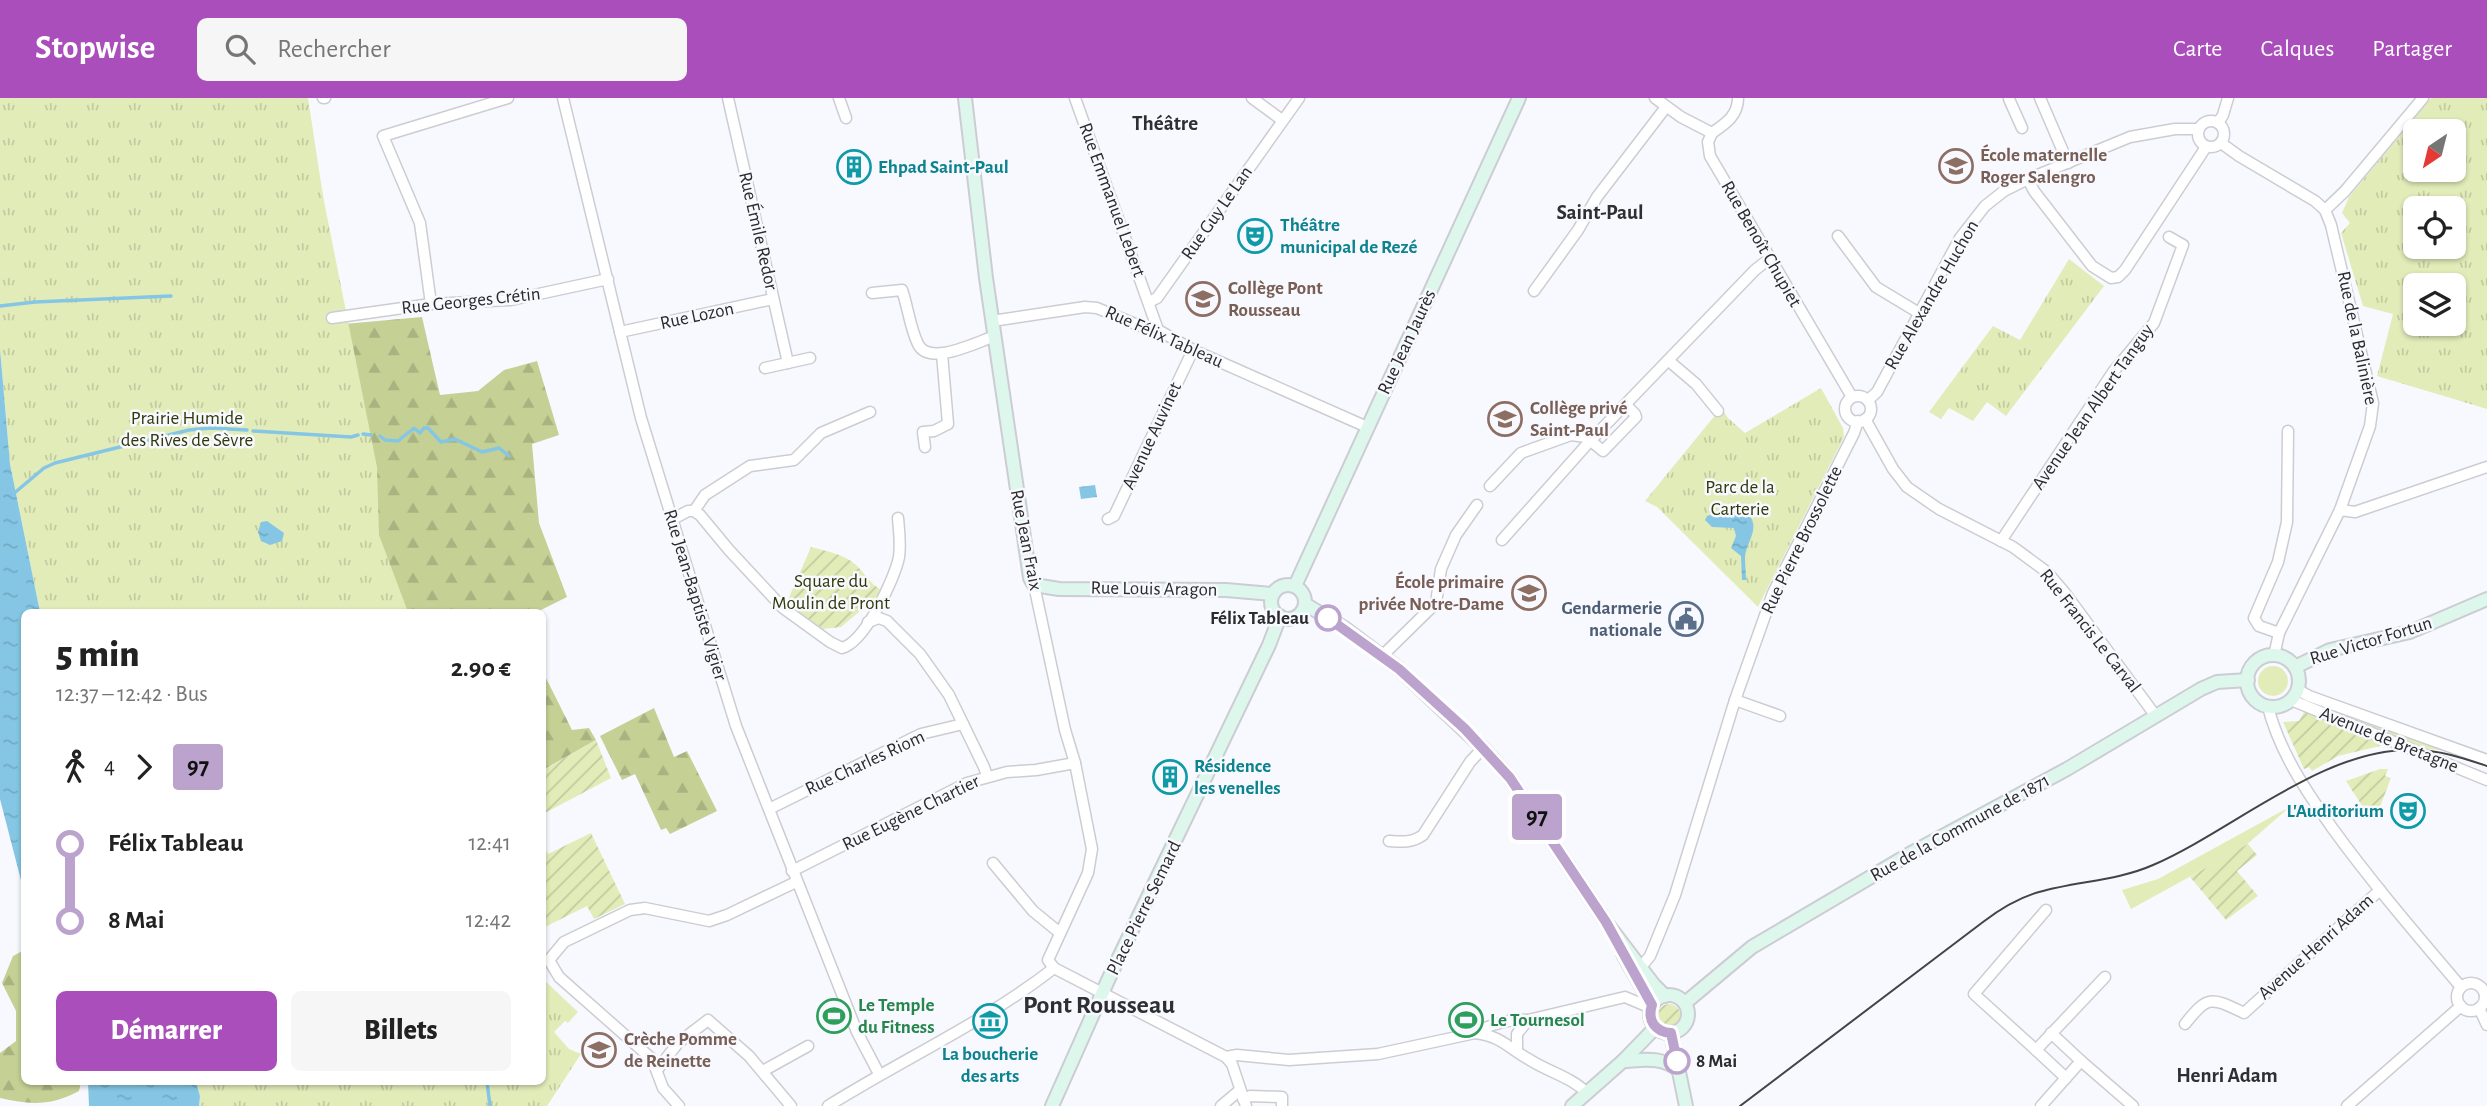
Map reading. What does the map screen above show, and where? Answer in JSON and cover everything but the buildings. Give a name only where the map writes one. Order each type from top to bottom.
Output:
[{"type":"street","points":[[431,304],[420,223],[383,136],[508,98]]},
{"type":"street","name":"Rue Jean-Baptiste Vigier","points":[[563,98],[648,442],[736,726],[857,1032],[879,1074]]},
{"type":"street","name":"Rue Émile Redor","points":[[728,98],[788,363]]},
{"type":"street","points":[[839,98],[846,118]]},
{"type":"street","name":"Rue Jean Fraix","points":[[965,98],[992,321],[1030,578],[1034,585],[1065,730],[1075,763],[1092,857],[1088,873],[1048,960],[1054,968]]},
{"type":"street","name":"Rue Emmanuel Lebert","points":[[1074,98],[1149,302]]},
{"type":"street","points":[[1252,98],[1283,120]]},
{"type":"street","name":"Rue Guy Le Lan","points":[[1149,302],[1157,298],[1178,270],[1214,215],[1299,98]]},
{"type":"street","name":"Rue Jean Jaurès","points":[[1295,586],[1519,98]]},
{"type":"street","points":[[1655,98],[1689,122],[1712,134],[1733,116],[1738,108],[1738,98]]},
{"type":"street","points":[[2009,98],[2022,128]]},
{"type":"street","points":[[2040,98],[2068,163]]},
{"type":"street","points":[[2218,123],[2228,98]]},
{"type":"street","points":[[2221,143],[2315,201],[2325,210],[2345,191],[2423,98]]},
{"type":"street","points":[[1534,290],[1578,230],[1597,197],[1666,107]]},
{"type":"street","points":[[2218,123],[2204,122],[2199,129],[2198,138],[2206,147],[2221,143]]},
{"type":"street","points":[[2218,123],[2223,130],[2221,143]]},
{"type":"street","name":"Rue Alexandre Huchon","points":[[1868,400],[1877,392],[1971,221],[1985,206],[2004,191],[2028,179],[2130,137],[2199,129]]},
{"type":"street","name":"Rue Benoît Chupiet","points":[[1712,134],[1708,142],[1710,156],[1852,397]]},
{"type":"street","points":[[2028,179],[2032,189],[2092,266],[2111,278],[2118,278],[2206,147]]},
{"type":"street","name":"Rue de la Balinière","points":[[2274,656],[2279,634],[2340,510],[2370,426],[2373,403],[2331,225],[2325,210]]},
{"type":"street","points":[[1839,236],[1877,287],[1919,313]]},
{"type":"street","name":"Avenue Jean Albert Tanguy","points":[[2001,541],[2113,372],[2154,323],[2183,245],[2169,237]]},
{"type":"street","points":[[1502,540],[1590,442],[1755,270],[1769,259]]},
{"type":"street","name":"Rue Georges Crétin","points":[[332,318],[431,304],[511,300],[608,279]]},
{"type":"street","points":[[872,293],[902,290],[918,345],[925,352],[942,355],[995,336]]},
{"type":"street","name":"Rue Lozon","points":[[620,332],[773,299]]},
{"type":"street","points":[[1149,302],[1158,330]]},
{"type":"street","name":"Rue Félix Tableau","points":[[992,321],[1091,307],[1152,331],[1158,330],[1193,350],[1367,427]]},
{"type":"street","name":"Avenue Auvinet","points":[[1108,519],[1114,516],[1193,350]]},
{"type":"street","points":[[925,447],[923,432],[934,431],[948,424],[942,355]]},
{"type":"street","points":[[765,368],[810,358]]},
{"type":"street","points":[[1668,361],[1701,389],[1718,411]]},
{"type":"street","points":[[1852,397],[1868,400],[1871,408],[1862,420],[1849,418],[1845,406],[1852,397]]},
{"type":"street","points":[[1490,486],[1521,453],[1571,435],[1580,435],[1603,451],[1636,417],[1626,405]]},
{"type":"street","points":[[694,511],[705,495],[750,466],[794,460],[821,433],[870,412]]},
{"type":"street","name":"Rue Francis Le Carval","points":[[1862,420],[1907,487],[1939,509],[2001,541],[2039,565],[2057,583],[2155,715]]},
{"type":"street","name":"Rue Pierre Brossolette","points":[[1640,973],[1650,956],[1675,895],[1735,700],[1773,593],[1862,420]]},
{"type":"street","points":[[2279,634],[2259,626],[2254,618],[2278,562],[2287,522],[2288,431]]},
{"type":"street","points":[[2340,510],[2355,512],[2487,467]]},
{"type":"street","points":[[1382,656],[1436,603],[1441,569],[1456,535],[1477,505]]},
{"type":"street","points":[[673,519],[688,510],[694,511],[710,525],[729,550],[783,608],[842,648],[850,645],[868,622],[894,575],[899,555],[898,518]]},
{"type":"street","name":"Rue Louis Aragon","points":[[1034,585],[1059,589],[1226,590],[1273,594]]},
{"type":"street","points":[[1284,585],[1295,586],[1303,594],[1305,604],[1296,617],[1280,617],[1272,607],[1273,594],[1284,585]]},
{"type":"street","name":"Rue Victor Fortun","points":[[2295,667],[2330,650],[2410,632],[2487,598]]},
{"type":"street","points":[[1305,604],[1343,627],[1382,656],[1437,702],[1483,748],[1525,799],[1640,973],[1665,996]]},
{"type":"street","name":"Place Pierre Semard","points":[[1052,1106],[1280,617]]},
{"type":"street","points":[[868,622],[879,618],[887,621],[920,654],[949,695],[987,776]]},
{"type":"street","points":[[2266,657],[2286,659],[2295,667],[2299,680],[2295,695],[2281,706],[2269,707],[2255,699],[2249,691],[2248,680],[2254,664],[2266,657]]},
{"type":"street","name":"Rue de la Commune de 1871","points":[[1685,1003],[1752,947],[1913,852],[2067,768],[2207,686],[2231,680],[2248,680]]},
{"type":"street","name":"Avenue de Bretagne","points":[[2295,695],[2309,696],[2487,760]]},
{"type":"street","name":"Avenue de Bretagne","points":[[2295,695],[2487,780]]},
{"type":"street","points":[[1735,700],[1780,716]]},
{"type":"street","points":[[2269,707],[2280,742],[2301,783],[2380,890],[2461,986]]},
{"type":"street","name":"Rue Charles Riom","points":[[769,809],[921,734],[963,724]]},
{"type":"street","points":[[1389,841],[1406,842],[1423,835],[1470,762],[1483,748]]},
{"type":"street","name":"Rue Eugène Chartier","points":[[792,871],[967,783],[987,776],[1075,763]]},
{"type":"street","points":[[993,863],[1033,911],[1060,933]]},
{"type":"street","points":[[679,1106],[663,1088],[652,1059],[559,977],[549,960],[564,942],[630,909],[645,908],[709,920],[727,915],[796,882]]},
{"type":"street","name":"Avenue Henri Adam","points":[[2185,1024],[2200,1005],[2212,1000],[2244,1013],[2380,890]]},
{"type":"street","points":[[2046,910],[1974,994],[2066,1078]]},
{"type":"street","points":[[828,1106],[1007,1002],[1054,968],[1226,1056],[1232,1063],[1243,1098]]},
{"type":"street","points":[[1625,997],[1640,973]]},
{"type":"street","points":[[1640,973],[1652,1006],[1651,1020],[1655,1028],[1671,1033],[1679,1031],[1686,1023],[1688,1014],[1685,1003],[1676,996],[1665,996],[1652,1006]]},
{"type":"street","points":[[2036,1050],[2105,977]]},
{"type":"street","points":[[2484,984],[2485,998],[2479,1008],[2467,1010],[2461,1006],[2457,998],[2461,986],[2484,984]]},
{"type":"street","points":[[1226,1056],[1289,1060],[1378,1054],[1625,997],[1652,1006]]},
{"type":"street","points":[[2347,1106],[2461,1006]]},
{"type":"street","points":[[2479,1008],[2487,1025]]},
{"type":"street","points":[[658,1072],[678,1044],[708,1020],[739,1046],[791,1106]]},
{"type":"street","points":[[1517,1050],[1517,1034],[1528,1020]]},
{"type":"street","points":[[1572,1106],[1623,1061],[1655,1028]]},
{"type":"street","points":[[2051,1032],[2133,1106]]},
{"type":"street","points":[[1475,1033],[1494,1037],[1529,1060],[1569,1078],[1587,1093]]},
{"type":"street","points":[[1671,1033],[1686,1106]]},
{"type":"street","points":[[763,1071],[808,1046]]},
{"type":"street","points":[[1623,1061],[1658,1059],[1679,1070]]},
{"type":"street","points":[[2041,1106],[2081,1061]]},
{"type":"street","points":[[1221,1106],[1250,1096],[1282,1097],[1282,1106]]},
{"type":"green space","name":"Prairie Humide des Rives de Sèvre","points":[[0,98],[308,98],[323,196],[377,467],[379,535],[407,609],[39,609],[10,464],[0,349]]},
{"type":"green space","points":[[2431,98],[2487,98],[2487,409],[2377,376],[2393,314],[2363,306],[2341,233],[2350,223],[2342,213],[2349,197],[2403,132],[2403,182],[2466,182],[2466,119],[2414,119]]},
{"type":"green space","points":[[2069,259],[2104,286],[2006,416],[1987,402],[1973,421],[1949,408],[1941,419],[1929,412],[1993,326],[2020,340]]},
{"type":"green space","points":[[422,317],[440,395],[478,391],[504,370],[537,361],[559,435],[532,444],[539,523],[567,597],[543,609],[379,609],[333,325]]},
{"type":"green space","name":"Parc de la Carterie","points":[[1821,388],[1843,428],[1844,437],[1758,607],[1657,507],[1645,501],[1721,408],[1745,433]]},
{"type":"green space","name":"Square du Moulin de Pront","points":[[811,547],[834,553],[850,561],[875,586],[884,591],[841,627],[823,629],[786,604]]},
{"type":"green space","points":[[2273,666],[2284,670],[2288,681],[2284,692],[2273,696],[2262,692],[2258,681],[2262,670]]},
{"type":"green space","points":[[546,678],[572,730],[589,728],[596,740],[546,768]]},
{"type":"green space","points":[[2310,701],[2441,746],[2439,750],[2412,747],[2308,703]]},
{"type":"green space","points":[[654,708],[674,757],[687,751],[717,811],[670,834],[666,828],[661,830],[635,774],[622,780],[600,736]]},
{"type":"green space","points":[[2306,709],[2378,739],[2380,746],[2338,756],[2312,771],[2309,767],[2304,769],[2283,722],[2299,721]]},
{"type":"green space","points":[[596,740],[611,778],[546,812],[546,768]]},
{"type":"green space","points":[[2380,769],[2388,769],[2385,776],[2391,778],[2375,820],[2370,818],[2346,781]]},
{"type":"green space","points":[[2291,806],[2244,847],[2131,909],[2122,890],[2158,879]]},
{"type":"green space","points":[[591,833],[625,904],[594,919],[587,906],[546,926],[546,850],[548,854]]},
{"type":"green space","points":[[2248,844],[2257,855],[2237,871],[2258,896],[2226,920],[2190,877]]},
{"type":"green space","points":[[21,952],[21,1085],[80,1085],[79,1091],[69,1096],[50,1102],[31,1103],[0,1098],[0,1053],[16,1041],[16,1011],[2,983],[13,956]]},
{"type":"green space","points":[[546,982],[578,1012],[554,1032],[569,1049],[581,1054],[547,1106],[199,1106],[197,1085],[546,1085]]},
{"type":"green space","points":[[1665,1004],[1673,1004],[1680,1011],[1680,1019],[1673,1026],[1665,1026],[1658,1019],[1658,1011]]},
{"type":"water","points":[[0,349],[10,464],[39,609],[21,609],[21,880],[0,799]]},
{"type":"water","points":[[1095,485],[1097,497],[1081,499],[1079,487]]},
{"type":"water","points":[[1730,509],[1745,511],[1753,522],[1745,557],[1746,580],[1742,580],[1741,556],[1731,548],[1736,536],[1734,528],[1712,527],[1705,520],[1707,516]]},
{"type":"water","points":[[267,521],[284,533],[282,541],[270,545],[261,541],[258,532],[261,522]]},
{"type":"water","points":[[88,1085],[197,1085],[200,1096],[199,1106],[89,1106]]},
{"type":"waterway","points":[[0,306],[171,296]]},
{"type":"waterway","points":[[380,436],[385,440],[398,441],[414,428],[420,433],[424,428],[428,428],[441,442],[455,439],[482,452],[499,448],[509,456]]},
{"type":"waterway","points":[[12,495],[44,468],[55,463],[189,430],[247,430]]},
{"type":"waterway","points":[[253,431],[351,437],[358,435]]},
{"type":"waterway","points":[[363,434],[371,435]]},
{"type":"waterway","points":[[487,1085],[490,1106]]},
{"type":"tram line","points":[[1740,1106],[1989,917],[2024,897],[2153,865],[2184,850],[2280,793],[2347,762],[2380,753],[2424,750],[2487,766]]},
{"type":"bus line","name":"97","points":[[1328,618],[1364,642],[1437,702],[1510,778],[1606,922],[1652,1005],[1650,1016],[1653,1025],[1661,1032],[1671,1033],[1677,1061]]},
{"type":"place","name":"École maternelle Roger Salengro","points":[[1956,166]]},
{"type":"place","name":"Ehpad Saint-Paul","points":[[854,167]]},
{"type":"place","name":"Théâtre municipal de Rezé","points":[[1255,236]]},
{"type":"place","name":"Collège Pont Rousseau","points":[[1203,299]]},
{"type":"place","name":"Collège privé Saint-Paul","points":[[1505,419]]},
{"type":"place","name":"École primaire privée Notre-Dame","points":[[1529,593]]},
{"type":"place","name":"Félix Tableau","points":[[1328,618]]},
{"type":"place","name":"Gendarmerie nationale","points":[[1686,619]]},
{"type":"place","name":"Résidence les venelles","points":[[1170,777]]},
{"type":"place","name":"L'Auditorium","points":[[2408,811]]},
{"type":"place","name":"Le Temple du Fitness","points":[[834,1016]]},
{"type":"place","name":"Le Tournesol","points":[[1466,1020]]},
{"type":"place","name":"La boucherie des arts","points":[[990,1021]]},
{"type":"place","name":"Crèche Pomme de Reinette","points":[[599,1050]]},
{"type":"place","name":"8 Mai","points":[[1677,1061]]},
{"type":"district","name":"Théâtre","points":[[1165,123]]},
{"type":"district","name":"Saint-Paul","points":[[1600,212]]},
{"type":"district","name":"Pont Rousseau","points":[[1099,1005]]},
{"type":"district","name":"Henri Adam","points":[[2227,1075]]}]
